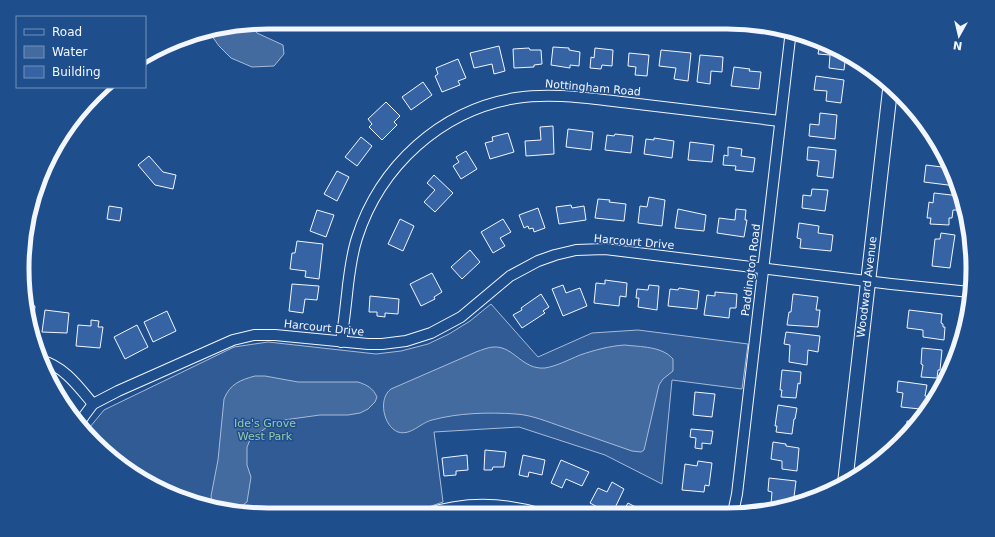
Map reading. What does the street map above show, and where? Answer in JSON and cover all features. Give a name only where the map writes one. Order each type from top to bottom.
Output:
[{"type":"main road","name":"Woodward Avenue","points":[[846,476],[890,93]]},
{"type":"street","name":"Paddington Road","points":[[734,507],[737,494],[790,38]]},
{"type":"street","name":"Nottingham Road","points":[[341,342],[351,260],[356,240],[372,201],[400,162],[427,136],[450,121],[474,110],[501,101],[550,95],[573,96],[780,120]]},
{"type":"street","name":"Harcourt Drive","points":[[93,404],[118,391],[233,340],[254,335],[275,335],[341,342],[382,344],[406,341],[431,333],[461,317],[510,276],[538,261],[576,250],[605,249],[965,291]]},
{"type":"street","points":[[48,362],[65,372],[93,404],[82,419]]},
{"type":"street","points":[[449,508],[484,504],[502,504],[524,508]]},
{"type":"shaded area","name":"Ide's Grove West Park","points":[[491,304],[538,357],[592,333],[638,330],[748,344],[742,389],[672,380],[662,484],[605,455],[519,427],[434,432],[443,502],[426,508],[268,508],[237,506],[207,500],[177,490],[135,468],[111,449],[89,428],[104,410],[234,347],[268,342],[376,354],[401,351],[428,344],[449,334],[470,321]]},
{"type":"water","points":[[254,30],[257,33],[283,45],[284,54],[274,66],[252,67],[231,58],[212,36],[237,31]]},
{"type":"water","points":[[625,345],[657,349],[673,359],[673,371],[663,379],[659,385],[644,450],[641,452],[632,451],[540,419],[522,415],[505,413],[463,414],[432,420],[411,431],[403,433],[393,429],[384,412],[384,399],[391,389],[487,348],[494,347],[507,350],[530,365],[537,368],[545,368],[591,351]]},
{"type":"water","points":[[255,376],[265,376],[298,382],[358,382],[369,387],[374,391],[377,397],[375,402],[368,409],[360,413],[348,415],[320,415],[284,420],[267,427],[250,440],[247,447],[247,465],[251,477],[247,502],[241,506],[237,506],[212,501],[211,496],[218,460],[224,399],[232,386],[245,379]]},
{"type":"building","points":[[499,46],[505,71],[494,74],[492,64],[474,68],[470,53]]},
{"type":"building","points":[[553,47],[569,48],[569,50],[580,52],[579,66],[570,65],[570,68],[551,65]]},
{"type":"building","points":[[529,48],[530,50],[541,50],[542,64],[534,65],[534,67],[514,68],[513,49]]},
{"type":"building","points":[[595,48],[613,50],[612,66],[602,65],[601,69],[590,68],[591,57],[594,58]]},
{"type":"building","points":[[819,48],[845,61],[844,70],[829,68],[830,55],[818,54]]},
{"type":"building","points":[[661,50],[691,53],[688,81],[674,79],[676,68],[659,66]]},
{"type":"building","points":[[629,53],[649,55],[647,76],[635,75],[636,67],[628,66]]},
{"type":"building","points":[[700,55],[723,57],[722,72],[711,71],[710,84],[697,82]]},
{"type":"building","points":[[458,59],[466,78],[458,81],[460,85],[442,92],[435,76],[438,74],[436,68]]},
{"type":"building","points":[[734,67],[750,69],[749,71],[761,72],[759,89],[731,86]]},
{"type":"building","points":[[816,76],[844,80],[841,103],[826,101],[827,91],[814,90]]},
{"type":"building","points":[[423,82],[432,95],[411,110],[402,97]]},
{"type":"building","points":[[386,102],[400,116],[394,122],[397,125],[382,140],[369,127],[372,124],[368,119]]},
{"type":"building","points":[[820,113],[837,115],[835,139],[809,136],[810,124],[819,125]]},
{"type":"building","points":[[553,126],[554,154],[526,156],[525,141],[541,140],[540,127]]},
{"type":"building","points":[[568,129],[593,132],[591,150],[566,147]]},
{"type":"building","points":[[508,133],[514,152],[490,159],[485,143],[493,141],[492,137]]},
{"type":"building","points":[[615,134],[633,136],[631,153],[605,150],[607,135],[614,136]]},
{"type":"building","points":[[361,137],[372,146],[357,166],[345,157]]},
{"type":"building","points":[[654,138],[674,141],[672,158],[644,154],[646,139],[654,140]]},
{"type":"building","points":[[690,142],[714,145],[712,162],[688,160]]},
{"type":"building","points":[[728,147],[742,149],[741,156],[755,158],[753,172],[735,170],[736,166],[723,165],[724,155],[728,156]]},
{"type":"building","points":[[808,147],[836,150],[833,178],[817,176],[819,161],[807,160]]},
{"type":"building","points":[[466,151],[477,169],[461,179],[453,166],[459,162],[456,157]]},
{"type":"building","points":[[149,156],[163,172],[176,175],[173,189],[155,185],[138,165]]},
{"type":"building","points":[[926,165],[942,167],[942,166],[951,185],[924,182]]},
{"type":"building","points":[[337,171],[349,177],[337,201],[324,194]]},
{"type":"building","points":[[434,175],[453,193],[435,212],[424,202],[435,190],[427,183]]},
{"type":"building","points":[[812,189],[828,190],[825,211],[802,208],[803,195],[811,196]]},
{"type":"building","points":[[934,193],[954,195],[959,210],[953,210],[952,218],[949,218],[949,225],[930,224],[931,218],[927,218],[929,202],[933,203]]},
{"type":"building","points":[[649,197],[665,200],[662,226],[638,223],[640,206],[647,207]]},
{"type":"building","points":[[598,199],[626,204],[624,221],[595,218]]},
{"type":"building","points":[[571,205],[572,208],[584,206],[586,220],[559,224],[556,207]]},
{"type":"building","points":[[109,206],[122,208],[120,221],[107,219]]},
{"type":"building","points":[[538,208],[545,228],[534,232],[533,228],[529,229],[528,226],[524,228],[519,215]]},
{"type":"building","points":[[678,209],[706,215],[704,231],[675,228]]},
{"type":"building","points":[[736,209],[746,210],[745,220],[747,220],[744,237],[717,233],[719,218],[735,220]]},
{"type":"building","points":[[317,210],[334,215],[326,237],[310,231]]},
{"type":"building","points":[[400,219],[414,226],[403,251],[388,244]]},
{"type":"building","points":[[503,219],[511,232],[500,238],[505,246],[493,253],[481,232]]},
{"type":"building","points":[[799,223],[819,226],[818,233],[833,235],[831,251],[800,248],[801,239],[797,238]]},
{"type":"building","points":[[941,233],[955,235],[950,268],[932,266],[935,239],[940,239]]},
{"type":"building","points":[[297,241],[323,244],[319,279],[305,277],[306,271],[290,269],[292,253],[295,253]]},
{"type":"building","points":[[470,250],[480,262],[462,279],[451,267]]},
{"type":"building","points":[[432,273],[442,292],[434,297],[435,299],[421,306],[410,284]]},
{"type":"building","points":[[605,280],[627,283],[626,297],[620,296],[619,306],[594,303],[596,283],[605,284]]},
{"type":"building","points":[[292,284],[319,286],[317,300],[305,299],[303,313],[289,311]]},
{"type":"building","points":[[563,285],[566,293],[580,288],[587,306],[563,316],[552,289]]},
{"type":"building","points":[[649,285],[659,286],[657,310],[638,307],[639,298],[636,298],[637,289],[648,290]]},
{"type":"building","points":[[679,288],[699,291],[697,309],[668,306],[670,289],[678,290]]},
{"type":"building","points":[[715,292],[737,294],[736,308],[730,308],[729,318],[704,315],[707,295],[715,296]]},
{"type":"building","points":[[541,294],[549,307],[543,311],[545,313],[522,328],[513,315],[522,310],[521,308]]},
{"type":"building","points":[[793,294],[818,297],[816,310],[820,310],[818,327],[787,325],[789,312],[791,312]]},
{"type":"building","points":[[370,296],[399,299],[398,314],[385,313],[385,317],[377,316],[377,312],[369,312]]},
{"type":"building","points":[[32,306],[35,306],[34,316]]},
{"type":"building","points":[[45,310],[69,313],[67,333],[42,332]]},
{"type":"building","points":[[909,310],[942,314],[941,323],[943,324],[943,327],[945,327],[944,340],[923,337],[923,330],[907,328]]},
{"type":"building","points":[[167,311],[176,331],[153,342],[144,322]]},
{"type":"building","points":[[91,320],[99,321],[98,327],[103,327],[100,348],[76,346],[78,325],[91,326]]},
{"type":"building","points":[[137,325],[148,347],[125,359],[114,337]]},
{"type":"building","points":[[786,332],[820,336],[818,352],[808,350],[807,365],[789,362],[790,345],[784,344]]},
{"type":"building","points":[[922,348],[942,350],[940,370],[938,370],[937,378],[921,377],[923,365],[921,364]]},
{"type":"building","points":[[782,370],[801,372],[800,384],[798,383],[796,398],[781,397],[782,390],[780,390]]},
{"type":"building","points":[[898,381],[927,385],[925,396],[929,397],[920,410],[901,407],[903,393],[897,392]]},
{"type":"building","points":[[695,392],[715,394],[712,417],[693,415]]},
{"type":"building","points":[[778,405],[797,408],[792,434],[776,432],[777,426],[775,426]]},
{"type":"building","points":[[907,421],[911,421],[907,426]]},
{"type":"building","points":[[691,429],[713,431],[711,444],[702,443],[702,449],[695,448],[696,438],[690,437]]},
{"type":"building","points":[[773,442],[799,448],[797,471],[782,469],[782,461],[771,459]]},
{"type":"building","points":[[485,450],[506,452],[504,467],[493,467],[492,470],[484,470]]},
{"type":"building","points":[[467,455],[468,470],[456,471],[456,475],[444,476],[442,458]]},
{"type":"building","points":[[523,455],[545,460],[542,475],[529,472],[528,477],[519,475]]},
{"type":"building","points":[[561,460],[589,472],[582,486],[566,479],[562,488],[551,483]]},
{"type":"building","points":[[698,461],[712,463],[709,486],[705,485],[704,492],[682,490],[685,464],[697,466]]},
{"type":"building","points":[[769,478],[796,481],[794,498],[771,503],[772,492],[768,491]]},
{"type":"building","points":[[612,482],[624,489],[615,508],[599,508],[590,503],[598,488],[607,492]]},
{"type":"building","points":[[628,503],[638,508],[625,508]]}]
